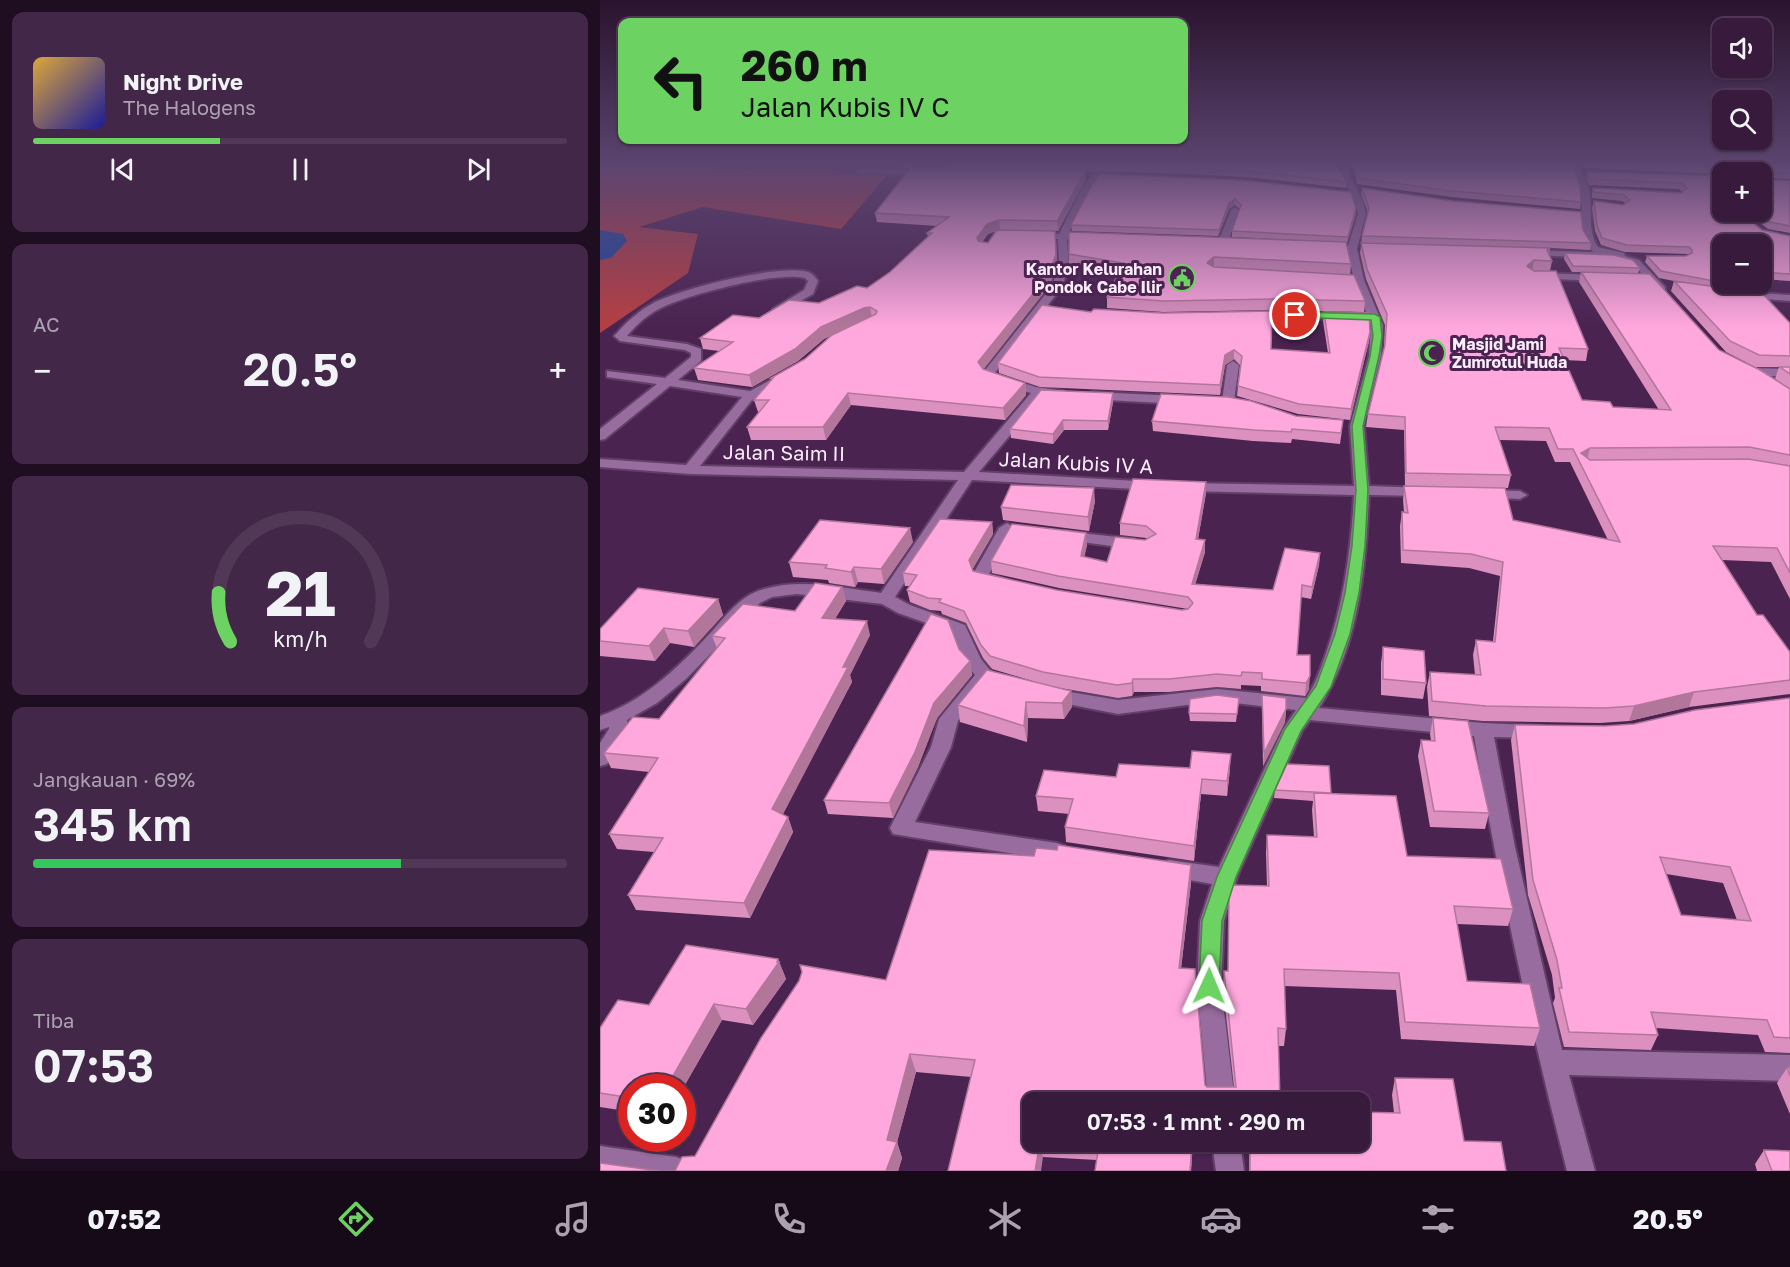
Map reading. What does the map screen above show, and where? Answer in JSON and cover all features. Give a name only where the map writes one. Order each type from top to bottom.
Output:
[{"type":"street","points":[[1071,219],[1062,236],[1064,265],[1062,275],[1045,310],[988,374],[991,378],[1021,385],[1038,393],[1195,400]]},
{"type":"street","points":[[1223,242],[1232,219]]},
{"type":"street","points":[[1220,1092],[1209,986],[1209,946],[1212,921],[1226,877],[1293,729],[1323,687],[1342,634],[1352,593],[1359,546],[1362,490],[1352,426],[1375,356],[1377,336],[1375,317],[1354,280],[1352,249],[1361,219]]},
{"type":"street","points":[[1583,219],[1595,249],[1636,262],[1658,282],[1670,300]]},
{"type":"street","points":[[1022,236],[1097,237]]},
{"type":"street","points":[[1211,241],[1235,242]]},
{"type":"street","points":[[1515,253],[1641,256]]},
{"type":"street","points":[[600,436],[697,358],[697,351],[687,347],[624,339],[620,336],[656,306],[682,297],[777,274],[805,274],[811,277],[813,281],[809,292],[802,298],[765,314]]},
{"type":"street","points":[[1532,276],[1617,279]]},
{"type":"street","points":[[1640,279],[1658,282]]},
{"type":"street","points":[[1729,294],[1790,298]]},
{"type":"street","points":[[1242,316],[1375,317]]},
{"type":"street","points":[[1233,365],[1222,401],[1245,404]]},
{"type":"street","points":[[690,470],[748,397],[797,370]]},
{"type":"street","points":[[1775,387],[1747,370],[1790,373]]},
{"type":"street","points":[[610,374],[746,392],[748,397]]},
{"type":"street","points":[[886,599],[968,476],[1038,393]]},
{"type":"street","name":"Jalan Saim II","points":[[600,463],[690,470],[968,476]]},
{"type":"street","name":"Jalan Kubis IV A","points":[[968,476],[1160,486],[1438,492]]},
{"type":"street","points":[[1473,494],[1520,495]]},
{"type":"street","points":[[935,523],[956,525]]},
{"type":"street","points":[[987,526],[1013,528],[980,576],[1016,586]]},
{"type":"street","points":[[1050,534],[1146,545]]},
{"type":"street","points":[[600,759],[619,730],[608,720],[650,699],[679,674],[755,597],[780,590],[795,589],[886,599],[904,609],[959,628],[973,662],[985,675],[1004,681]]},
{"type":"street","points":[[985,675],[949,719],[941,747],[901,828],[1075,855]]},
{"type":"street","points":[[1033,690],[1118,707],[1217,695],[1308,709],[1482,730],[1555,732]]},
{"type":"street","points":[[1482,730],[1504,847],[1552,1062],[1581,1171]]},
{"type":"street","points":[[1145,865],[1226,877]]},
{"type":"street","points":[[1552,1062],[1790,1068]]},
{"type":"street","points":[[1227,1152],[1230,1171]]},
{"type":"street","points":[[600,1160],[676,1171]]},
{"type":"shaded area","points":[[600,219],[666,219],[639,227],[698,234],[688,273],[600,333]]},
{"type":"shaded area","points":[[776,219],[850,219],[841,229]]},
{"type":"building","points":[[947,219],[1058,219],[1057,221],[999,220],[987,224],[977,238],[978,241],[988,243],[996,231],[1000,230],[1055,231],[1056,254],[1049,274],[978,362],[983,369],[1025,383],[1003,408],[848,393],[823,427],[747,427],[769,400],[754,400],[773,378],[771,378],[805,359],[832,335],[876,314],[877,311],[870,307],[821,327],[795,349],[749,375],[694,368],[733,342],[700,338],[733,315],[759,318],[789,300],[819,303],[857,286],[867,288],[890,272],[932,233],[927,233]]},
{"type":"building","points":[[1074,219],[1223,219],[1219,230],[1071,225]]},
{"type":"building","points":[[1236,219],[1353,219],[1348,237],[1232,231]]},
{"type":"building","points":[[1366,219],[1582,219],[1583,230],[1591,243],[1362,236]]},
{"type":"building","points":[[1596,219],[1712,219],[1712,222],[1752,222],[1762,230],[1790,236],[1790,274],[1772,273],[1772,234],[1712,234],[1712,280],[1661,271],[1647,256],[1686,256],[1692,253],[1689,247],[1627,245],[1602,238]]},
{"type":"building","points":[[1772,219],[1790,219],[1790,226],[1770,222]]},
{"type":"building","points":[[1069,232],[1346,242],[1351,264],[1214,257],[1207,263],[1214,267],[1354,275],[1365,301],[1273,299],[1163,301],[1107,297],[1123,263],[1069,254]]},
{"type":"building","points":[[1361,243],[1550,248],[1547,250],[1552,261],[1534,260],[1527,266],[1534,271],[1556,271],[1588,349],[1559,348],[1582,400],[1610,402],[1613,407],[1671,410],[1581,272],[1650,274],[1719,350],[1760,370],[1790,389],[1790,455],[1749,447],[1590,448],[1581,453],[1590,460],[1748,459],[1790,466],[1790,573],[1777,548],[1713,546],[1757,615],[1763,615],[1790,652],[1790,680],[1694,692],[1634,706],[1605,708],[1486,706],[1432,701],[1430,672],[1481,675],[1476,640],[1495,642],[1503,562],[1471,554],[1403,550],[1402,512],[1408,513],[1404,486],[1505,488],[1513,520],[1620,542],[1573,449],[1558,449],[1549,428],[1495,427],[1511,475],[1406,473],[1405,417],[1368,414],[1385,345],[1387,314],[1367,269]]},
{"type":"building","points":[[1565,253],[1614,255],[1633,260],[1640,268],[1573,266]]},
{"type":"building","points":[[1674,281],[1712,286],[1712,294],[1763,294],[1790,323],[1790,356],[1759,355],[1730,341]]},
{"type":"building","points":[[1042,305],[1091,312],[1094,309],[1163,313],[1272,311],[1271,349],[1330,353],[1324,312],[1369,313],[1370,332],[1351,409],[1299,404],[1238,386],[1242,356],[1234,350],[1225,355],[1220,385],[1039,377],[998,363]]},
{"type":"building","points":[[1780,367],[1790,367],[1790,374]]},
{"type":"building","points":[[1041,390],[1113,393],[1108,421],[1063,420],[1053,434],[1010,429]]},
{"type":"building","points":[[1161,394],[1228,397],[1251,401],[1296,416],[1343,420],[1341,433],[1292,429],[1291,432],[1254,430],[1152,421]]},
{"type":"building","points":[[1133,479],[1206,482],[1196,539],[1205,540],[1192,584],[1273,590],[1285,548],[1320,553],[1312,587],[1302,585],[1297,655],[1310,655],[1310,676],[1306,683],[1262,679],[1262,673],[1242,672],[1241,676],[1217,674],[1169,679],[1133,679],[1132,683],[1117,685],[1043,672],[990,656],[981,645],[964,611],[939,602],[941,599],[928,598],[907,590],[917,575],[903,573],[940,519],[992,522],[969,560],[973,571],[1057,590],[1182,610],[1188,609],[1193,603],[1188,597],[1058,576],[991,561],[1012,524],[1086,533],[1081,556],[1107,562],[1115,537],[1145,540],[1156,534],[1146,526],[1120,523]]},
{"type":"building","points":[[1011,485],[1094,488],[1088,517],[1001,507]]},
{"type":"building","points":[[820,520],[910,528],[881,569],[854,567],[851,572],[825,568],[827,565],[789,562]]},
{"type":"building","points":[[815,583],[842,587],[822,618],[867,621],[843,667],[848,667],[772,809],[788,817],[744,903],[628,895],[663,838],[609,834],[658,758],[604,753],[633,717],[659,719],[725,638],[712,636],[743,604],[795,611]]},
{"type":"building","points":[[638,588],[718,599],[688,631],[664,628],[649,646],[600,641],[600,629]]},
{"type":"building","points":[[931,614],[948,620],[959,649],[970,661],[934,703],[915,752],[889,803],[824,800]]},
{"type":"building","points":[[1383,647],[1424,651],[1426,683],[1383,679]]},
{"type":"building","points":[[987,670],[1071,691],[1062,703],[1026,702],[1024,726],[958,705]]},
{"type":"building","points":[[1217,695],[1239,698],[1237,714],[1189,713],[1190,699]]},
{"type":"building","points":[[1262,695],[1286,698],[1286,709],[1264,753]]},
{"type":"building","points":[[1790,698],[1790,1038],[1774,1037],[1767,1020],[1651,1012],[1658,1035],[1569,1032],[1559,988],[1562,988],[1557,960],[1533,880],[1515,725],[1634,724],[1695,710]],"holes":[[[1660,857],[1730,867],[1751,921],[1681,915]]]},
{"type":"building","points":[[1433,718],[1468,721],[1489,813],[1434,811],[1421,740],[1435,741]]},
{"type":"building","points":[[1192,751],[1231,754],[1227,781],[1202,779],[1194,846],[1065,827],[1073,799],[1036,796],[1044,770],[1116,777],[1119,764],[1190,768]]},
{"type":"building","points":[[1287,764],[1329,766],[1331,793],[1275,790]]},
{"type":"building","points":[[1314,793],[1396,796],[1407,856],[1501,859],[1513,909],[1454,906],[1467,981],[1530,984],[1540,1028],[1405,1022],[1399,973],[1284,969],[1286,1029],[1278,1028],[1280,1092],[1022,1092],[1022,1152],[1038,1152],[1035,1171],[948,1171],[975,1060],[910,1054],[887,1140],[897,1142],[886,1171],[675,1171],[682,1157],[695,1156],[761,1038],[799,981],[802,972],[800,965],[886,980],[929,850],[1034,856],[1036,848],[1057,850],[1058,845],[1191,865],[1179,968],[1195,969],[1205,1085],[1207,1087],[1236,1087],[1224,971],[1228,971],[1229,896],[1232,885],[1269,886],[1267,835],[1317,837]]},
{"type":"building","points":[[686,945],[778,959],[777,962],[779,962],[746,1009],[714,1004],[674,1074],[618,1074],[618,1096],[600,1093],[600,1028],[618,1000],[649,1005]]},
{"type":"building","points":[[1395,1078],[1453,1079],[1464,1141],[1501,1142],[1506,1171],[1250,1171],[1250,1152],[1370,1152],[1370,1112],[1400,1113]]},
{"type":"building","points":[[1764,1150],[1790,1151],[1790,1171],[1772,1171]]},
{"type":"building","points":[[1098,1152],[1191,1152],[1190,1171],[1095,1171]]},
{"type":"building","points":[[600,1163],[659,1171],[600,1171]]},
{"type":"waterway","points":[[600,239],[612,241],[600,251]]},
{"type":"place","name":"Kantor Kelurahan Pondok Cabe Ilir","points":[[1182,278]]},
{"type":"place","name":"Masjid Jami Zumrotul Huda","points":[[1432,353]]},
{"type":"route","points":[[1209,986],[1209,946],[1212,921],[1226,877],[1293,729],[1323,687],[1342,634],[1352,593],[1359,546],[1362,490],[1357,426],[1375,356],[1377,336],[1375,317],[1295,315]]}]
